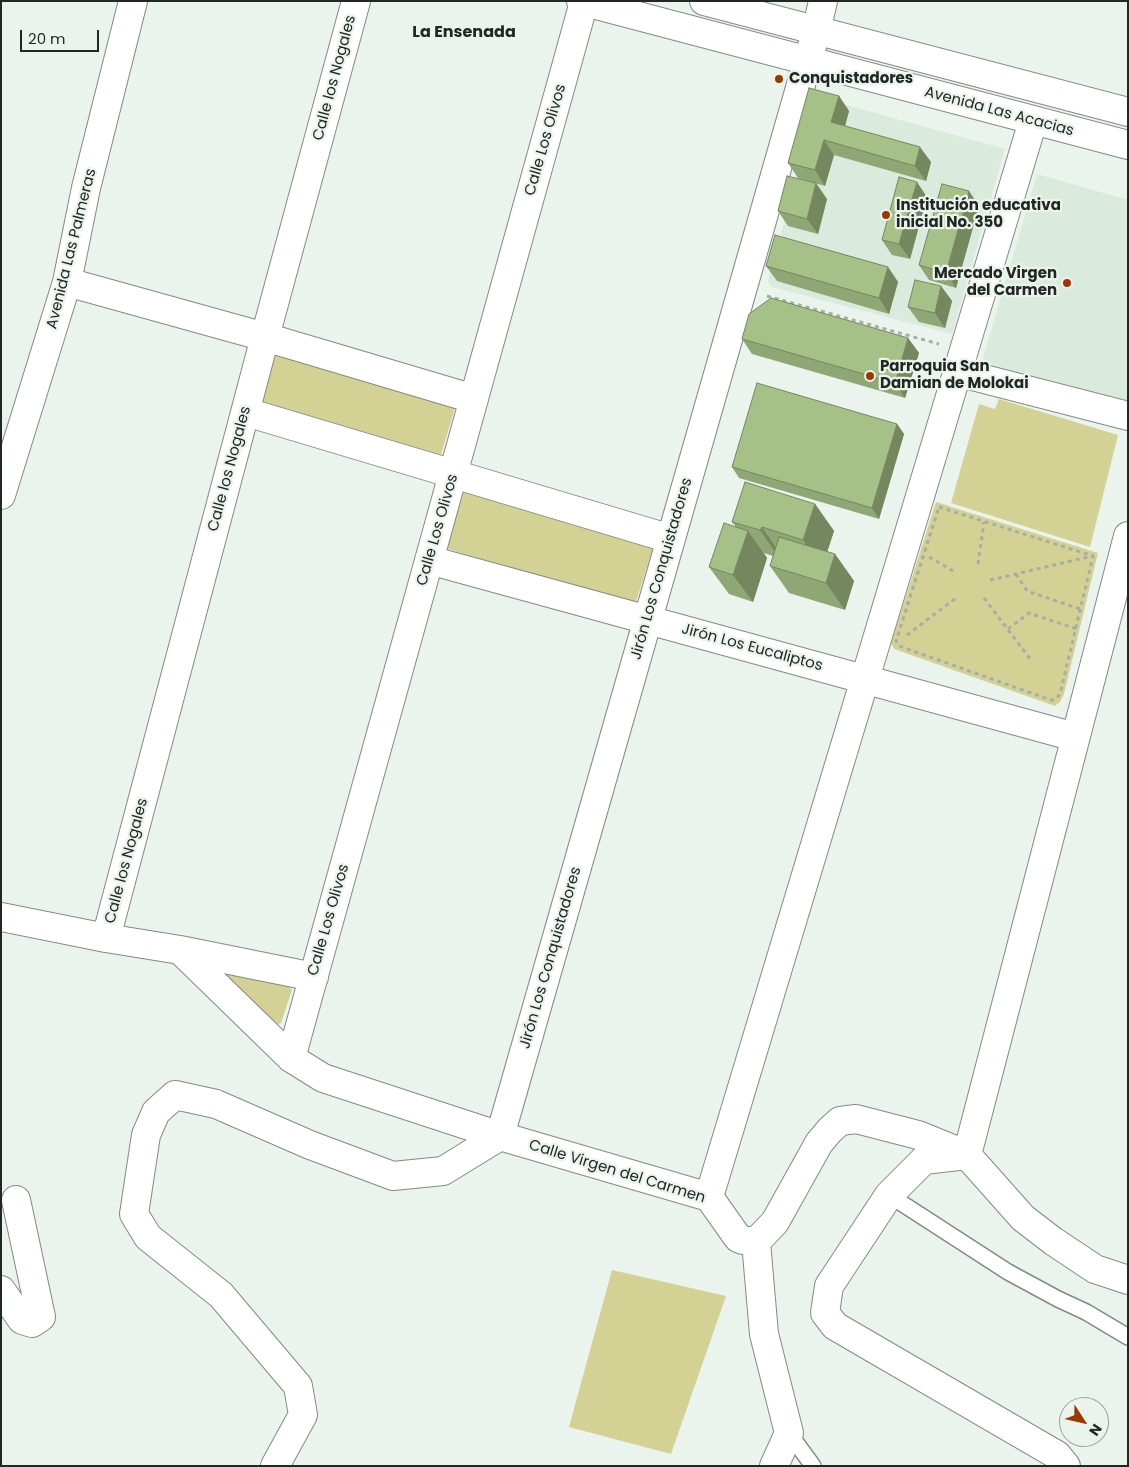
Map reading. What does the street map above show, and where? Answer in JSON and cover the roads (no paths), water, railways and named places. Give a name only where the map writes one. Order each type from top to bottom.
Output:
[{"type":"street","name":"Avenida Las Palmeras","points":[[1,495],[67,282],[86,188],[134,1]]},
{"type":"street","name":"Calle los Nogales","points":[[106,938],[356,1]]},
{"type":"street","name":"Avenida Las Acacias","points":[[704,1],[816,32],[1128,112]]},
{"type":"street","name":"Jirón Los Conquistadores","points":[[500,1136],[816,32],[823,1]]},
{"type":"street","name":"Avenida Las Acacias","points":[[582,2],[1128,145]]},
{"type":"street","name":"Calle Los Olivos","points":[[291,1058],[474,400],[582,2]]},
{"type":"street","points":[[709,1197],[1033,121]]},
{"type":"street","points":[[67,282],[265,337],[474,400]]},
{"type":"street","points":[[960,361],[1128,416]]},
{"type":"street","points":[[246,412],[671,540]]},
{"type":"street","points":[[967,1155],[1075,738],[1112,615],[1120,565],[1128,536]]},
{"type":"street","name":"Jirón Los Eucaliptos","points":[[429,560],[866,675],[1075,738]]},
{"type":"street","points":[[1,917],[314,977]]},
{"type":"street","name":"Calle Virgen del Carmen","points":[[180,950],[291,1058],[323,1078],[500,1136],[709,1197],[738,1238],[756,1242]]},
{"type":"street","points":[[275,1466],[303,1415],[298,1386],[221,1295],[148,1237],[134,1214],[146,1135],[156,1112],[175,1095],[216,1104],[310,1145],[393,1176],[443,1171],[500,1136]]},
{"type":"street","points":[[774,1466],[789,1433],[764,1334],[756,1242],[774,1222],[819,1143],[840,1121],[856,1119],[918,1135],[967,1155],[1023,1218],[1095,1269],[1128,1280]]},
{"type":"street","points":[[967,1155],[924,1160],[889,1195],[829,1286],[825,1313],[835,1326],[1057,1455],[1066,1466]]},
{"type":"street","points":[[1,1290],[22,1320],[32,1323],[41,1317],[16,1200]]},
{"type":"lane","points":[[889,1195],[1008,1272],[1086,1312],[1128,1337]]},
{"type":"lane","points":[[789,1433],[813,1466]]},
{"type":"place","name":"Conquistadores","points":[[779,79]]},
{"type":"place","name":"Institución educativa inicial No. 350","points":[[886,215]]},
{"type":"place","name":"Mercado Virgen del Carmen","points":[[1067,283]]},
{"type":"place","name":"Parroquia San Damian de Molokai","points":[[870,376]]},
{"type":"district","name":"La Ensenada","points":[[464,33]]}]
